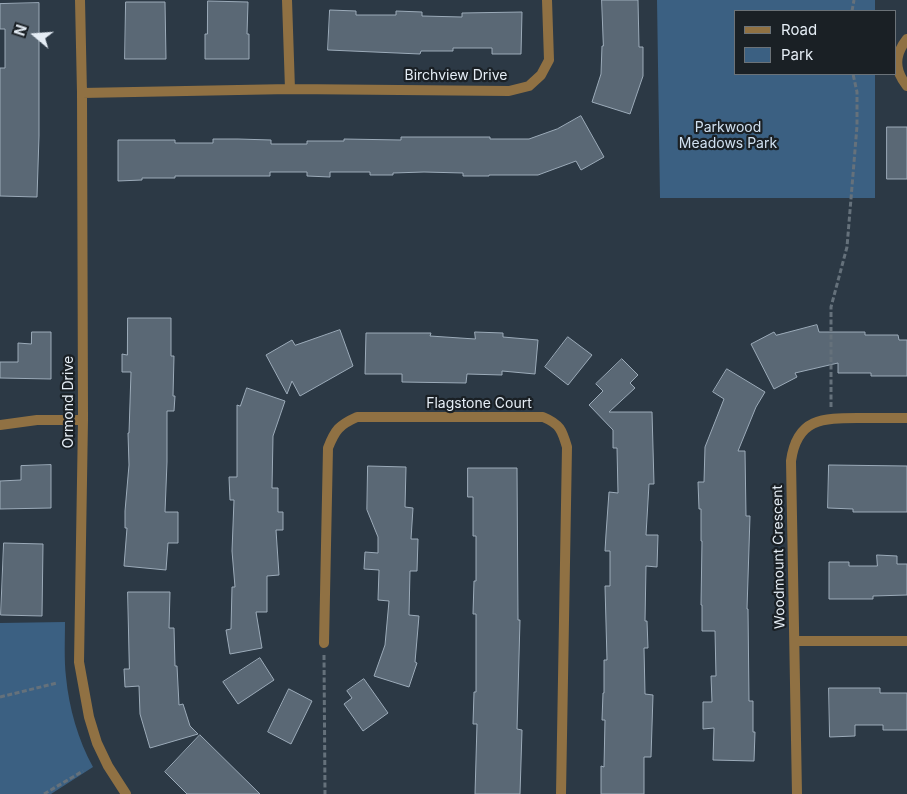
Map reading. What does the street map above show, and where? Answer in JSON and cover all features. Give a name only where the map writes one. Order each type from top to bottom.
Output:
[{"type":"street","name":"Ormond Drive","points":[[80,0],[83,420],[79,662],[89,718],[97,743],[108,766],[126,794]]},
{"type":"street","points":[[287,0],[290,89]]},
{"type":"street","name":"Birchview Drive","points":[[82,93],[290,89],[509,91],[528,86],[541,75],[549,60],[547,0]]},
{"type":"street","points":[[907,39],[900,48],[897,57],[897,68],[907,86]]},
{"type":"street","name":"Flagstone Court","points":[[324,643],[328,448],[333,434],[344,423],[357,418],[542,418],[554,422],[562,432],[567,447],[561,794]]},
{"type":"street","name":"Woodmount Crescent","points":[[797,794],[791,461],[793,446],[801,433],[812,424],[830,418],[907,418]]},
{"type":"street","points":[[0,425],[37,420],[83,420]]},
{"type":"street","points":[[795,641],[907,641]]},
{"type":"path","points":[[830,418],[831,307],[847,247],[857,126],[857,92],[853,75]]},
{"type":"path","points":[[324,643],[325,794]]},
{"type":"path","points":[[0,697],[57,683]]},
{"type":"path","points":[[44,794],[83,772]]},
{"type":"green space","name":"Parkwood Meadows Park","points":[[657,0],[875,0],[875,10],[734,10],[734,75],[875,75],[875,198],[660,198]]},
{"type":"green space","points":[[65,622],[65,670],[69,700],[75,724],[93,767],[51,794],[0,794],[0,623]]},
{"type":"building","points":[[602,0],[638,0],[639,47],[643,47],[643,76],[630,114],[592,102],[601,74],[603,46]]},
{"type":"building","points":[[208,1],[248,2],[247,34],[249,34],[249,59],[205,59]]},
{"type":"building","points":[[126,2],[165,2],[166,59],[125,59]]},
{"type":"building","points":[[39,3],[37,197],[0,196],[0,68],[5,68],[5,29],[0,29],[0,4]]},
{"type":"building","points":[[330,10],[356,11],[356,15],[396,15],[396,11],[422,12],[422,16],[462,17],[462,13],[522,12],[521,54],[492,54],[492,48],[453,48],[453,51],[421,51],[420,54],[328,50]]},
{"type":"building","points":[[581,116],[604,157],[581,170],[576,161],[538,175],[463,176],[463,173],[424,172],[370,175],[370,172],[330,172],[330,177],[307,176],[307,172],[270,172],[270,176],[175,176],[175,178],[142,178],[142,180],[118,181],[118,140],[175,140],[175,143],[213,143],[213,139],[238,139],[271,140],[271,144],[307,144],[307,141],[344,141],[344,139],[401,140],[401,137],[529,139],[557,129]]},
{"type":"building","points":[[887,127],[907,127],[907,179],[887,179]]},
{"type":"building","points":[[128,318],[171,318],[171,356],[174,356],[173,396],[175,396],[174,411],[167,411],[165,512],[178,512],[178,543],[168,543],[166,570],[124,566],[127,528],[125,528],[125,511],[129,465],[128,433],[131,372],[122,372],[122,354],[127,355]]},
{"type":"building","points":[[817,325],[819,332],[865,332],[865,335],[898,335],[899,340],[907,340],[907,376],[871,376],[871,373],[838,373],[838,363],[795,373],[797,377],[774,389],[751,344],[774,332],[776,335]]},
{"type":"building","points":[[340,330],[353,366],[300,396],[292,381],[287,394],[266,355],[292,340],[295,345]]},
{"type":"building","points":[[32,332],[51,332],[51,379],[0,378],[0,362],[18,362],[18,343],[31,344]]},
{"type":"building","points":[[475,332],[503,333],[503,337],[538,340],[535,374],[502,371],[502,375],[467,374],[466,383],[402,382],[402,374],[365,374],[366,333],[431,333],[430,336],[475,339]]},
{"type":"building","points":[[568,337],[592,355],[568,385],[545,367]]},
{"type":"building","points":[[622,359],[638,375],[630,383],[635,388],[609,412],[652,412],[654,484],[649,484],[646,535],[658,535],[657,567],[646,566],[645,621],[647,621],[648,648],[644,648],[645,694],[653,695],[651,757],[644,757],[644,794],[601,794],[601,766],[604,767],[605,720],[602,720],[604,660],[607,660],[605,586],[610,586],[610,551],[605,551],[609,492],[618,493],[617,448],[613,448],[613,430],[589,405],[603,391],[596,384]]},
{"type":"building","points":[[727,369],[765,392],[756,407],[738,451],[745,451],[746,516],[750,516],[747,609],[749,701],[753,701],[753,732],[755,732],[754,761],[713,760],[714,728],[703,729],[703,702],[712,702],[711,676],[716,676],[715,631],[702,631],[702,541],[698,482],[704,482],[705,447],[724,399],[713,392]]},
{"type":"building","points":[[247,388],[285,401],[273,436],[272,488],[278,488],[278,512],[283,512],[283,530],[276,530],[279,575],[267,576],[267,612],[256,612],[262,648],[230,654],[226,630],[231,629],[232,587],[235,587],[232,551],[234,500],[230,500],[229,477],[237,477],[237,405],[240,406]]},
{"type":"building","points":[[51,465],[51,508],[0,509],[0,481],[21,480],[21,466]]},
{"type":"building","points":[[829,465],[907,466],[907,512],[853,512],[853,509],[828,508]]},
{"type":"building","points":[[368,466],[406,467],[405,507],[413,508],[411,539],[418,539],[417,571],[410,571],[409,615],[419,616],[415,662],[417,663],[409,687],[374,676],[385,645],[389,601],[378,600],[379,570],[364,569],[365,552],[378,553],[378,537],[367,510]]},
{"type":"building","points":[[468,468],[517,468],[518,620],[520,620],[517,729],[522,730],[520,794],[475,794],[477,724],[473,724],[474,692],[476,692],[476,614],[473,614],[474,581],[476,581],[476,536],[473,536],[473,497],[468,497]]},
{"type":"building","points":[[4,543],[43,544],[42,616],[1,615]]},
{"type":"building","points":[[877,555],[897,556],[897,564],[907,564],[907,595],[873,596],[873,599],[829,599],[829,562],[849,562],[849,566],[877,566]]},
{"type":"building","points":[[128,592],[170,592],[169,628],[174,628],[179,705],[183,704],[190,726],[198,734],[150,748],[140,714],[139,686],[125,687],[124,669],[129,669]]},
{"type":"building","points":[[260,658],[274,680],[238,704],[223,682]]},
{"type":"building","points":[[364,679],[388,713],[363,731],[344,704],[352,698],[347,691]]},
{"type":"building","points":[[829,688],[880,688],[880,693],[907,693],[907,730],[883,730],[883,725],[855,725],[855,736],[830,737]]},
{"type":"building","points":[[289,689],[312,701],[291,744],[268,732]]},
{"type":"building","points":[[200,735],[260,794],[187,794],[165,772]]}]
